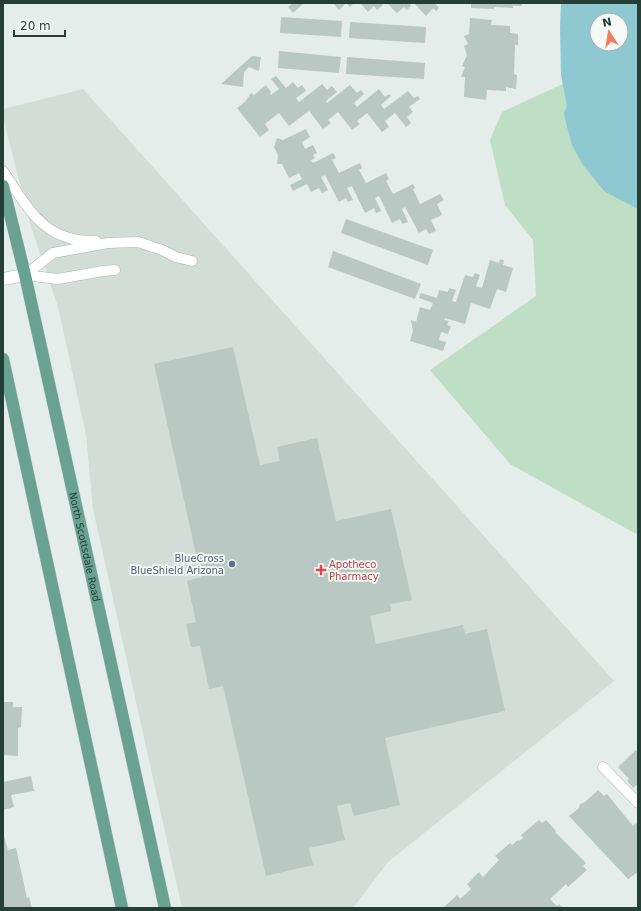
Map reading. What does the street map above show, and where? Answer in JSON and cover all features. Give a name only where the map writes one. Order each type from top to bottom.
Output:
[{"type":"main road","name":"North Scottsdale Road","points":[[3,186],[25,275],[165,908]]},
{"type":"main road","points":[[3,359],[122,908]]},
{"type":"street","points":[[3,279],[25,275]]},
{"type":"lane","points":[[3,171],[40,224],[52,232],[69,239],[108,243],[138,242],[162,250],[176,257],[192,261]]},
{"type":"lane","points":[[25,275],[53,253],[108,243]]},
{"type":"lane","points":[[25,275],[58,279],[115,270]]},
{"type":"lane","points":[[603,767],[638,803]]},
{"type":"shaded area","points":[[83,89],[614,681],[388,862],[353,908],[182,908],[93,509],[86,435],[58,307],[31,227],[4,122],[3,109]]},
{"type":"green space","points":[[638,49],[638,535],[510,464],[430,370],[536,296],[533,240],[505,205],[490,140],[502,112]]},
{"type":"water","points":[[561,3],[638,3],[638,209],[605,192],[583,165],[572,145],[565,119],[564,113],[567,106],[561,75]]},
{"type":"building","points":[[293,3],[304,3],[293,13],[288,7]]},
{"type":"building","points":[[333,3],[346,3],[339,10]]},
{"type":"building","points":[[346,3],[354,3],[350,7]]},
{"type":"building","points":[[360,3],[381,3],[383,5],[377,10],[374,6],[368,12]]},
{"type":"building","points":[[387,3],[409,3],[411,6],[407,10],[404,7],[397,13]]},
{"type":"building","points":[[414,3],[435,3],[439,8],[436,11],[433,8],[426,16]]},
{"type":"building","points":[[471,3],[522,3],[522,6],[513,6],[513,8],[494,7],[494,9],[471,8]]},
{"type":"building","points":[[281,17],[342,21],[341,37],[280,33]]},
{"type":"building","points":[[470,18],[492,20],[491,25],[510,26],[510,33],[518,34],[518,45],[515,45],[514,74],[517,75],[516,89],[506,87],[506,91],[487,90],[486,100],[464,97],[465,77],[461,77],[465,67],[462,66],[467,55],[464,46],[468,44],[464,36],[469,34]]},
{"type":"building","points":[[350,22],[426,27],[425,43],[349,38]]},
{"type":"building","points":[[279,51],[341,57],[339,73],[278,68]]},
{"type":"building","points":[[252,56],[261,57],[259,71],[249,67],[244,72],[243,87],[221,84]]},
{"type":"building","points":[[347,57],[425,63],[424,79],[346,74]]},
{"type":"building","points":[[276,76],[286,88],[293,82],[298,88],[302,85],[306,91],[296,98],[299,102],[322,84],[327,90],[332,86],[337,92],[326,101],[327,103],[350,85],[357,93],[361,90],[364,94],[354,103],[357,107],[379,89],[385,97],[389,94],[391,96],[381,105],[384,109],[408,91],[414,98],[418,96],[420,99],[409,107],[413,112],[407,117],[411,123],[406,127],[395,113],[385,121],[389,127],[382,132],[367,113],[357,121],[360,124],[352,130],[338,112],[328,120],[331,123],[323,129],[309,111],[289,126],[279,113],[265,124],[269,130],[260,137],[237,108],[245,102],[251,93],[254,95],[266,85],[271,92],[271,95],[279,89],[271,79]]},
{"type":"building","points":[[306,129],[310,137],[302,142],[305,149],[313,145],[317,153],[313,155],[315,158],[311,160],[313,163],[333,153],[336,158],[332,160],[339,173],[360,163],[362,168],[359,170],[366,183],[386,173],[389,179],[386,181],[393,194],[413,184],[415,188],[413,189],[420,204],[440,194],[444,200],[437,204],[442,215],[431,220],[436,231],[429,234],[426,229],[419,233],[405,207],[402,209],[408,222],[402,224],[400,219],[392,223],[379,196],[375,198],[381,211],[376,213],[374,208],[365,213],[352,186],[347,188],[353,200],[348,202],[346,198],[339,202],[325,175],[321,177],[328,190],[322,193],[319,188],[311,192],[307,184],[293,191],[290,185],[302,179],[299,173],[289,178],[282,164],[277,164],[278,155],[274,147],[277,138],[283,140]]},
{"type":"building","points":[[346,219],[433,250],[428,265],[341,233]]},
{"type":"building","points":[[333,251],[421,284],[415,299],[328,267]]},
{"type":"building","points":[[500,259],[504,260],[503,265],[513,268],[506,292],[497,289],[490,309],[471,303],[465,324],[445,318],[444,320],[449,321],[447,325],[451,326],[448,334],[441,332],[439,340],[446,342],[443,351],[410,341],[413,331],[411,320],[416,322],[420,307],[430,310],[433,303],[419,298],[421,293],[437,298],[439,290],[448,292],[449,288],[456,290],[452,301],[456,302],[465,275],[473,277],[475,273],[480,275],[476,286],[482,288],[490,260],[499,263]]},
{"type":"building","points":[[233,347],[260,465],[280,461],[277,447],[317,438],[336,521],[391,509],[412,600],[390,604],[391,611],[370,616],[376,644],[463,625],[465,634],[487,629],[505,711],[385,738],[400,805],[354,816],[350,803],[337,806],[345,840],[309,848],[313,865],[266,876],[223,686],[209,689],[200,646],[191,647],[186,624],[196,622],[187,581],[201,577],[154,364]]},
{"type":"building","points":[[3,702],[13,702],[13,707],[22,707],[21,727],[18,728],[18,756],[3,755]]},
{"type":"building","points":[[636,750],[638,752],[638,784],[633,788],[627,781],[629,779],[618,767]]},
{"type":"building","points":[[31,776],[34,791],[11,795],[14,807],[3,810],[3,782]]},
{"type":"building","points":[[598,790],[604,796],[607,794],[633,826],[636,823],[638,825],[638,872],[628,879],[569,816],[579,808],[580,804],[585,802]]},
{"type":"building","points":[[539,820],[542,823],[546,820],[556,831],[555,832],[586,863],[583,866],[587,870],[568,887],[566,884],[550,899],[557,906],[559,904],[563,908],[443,908],[457,895],[460,899],[471,889],[467,884],[479,872],[483,877],[499,860],[495,856],[510,843],[512,845],[523,838],[521,835]]},
{"type":"building","points":[[3,833],[8,850],[16,848],[27,898],[29,897],[32,908],[3,908]]},
{"type":"place","name":"BlueCross BlueShield Arizona","points":[[232,564]]},
{"type":"place","name":"Apotheco Pharmacy","points":[[321,570]]}]
